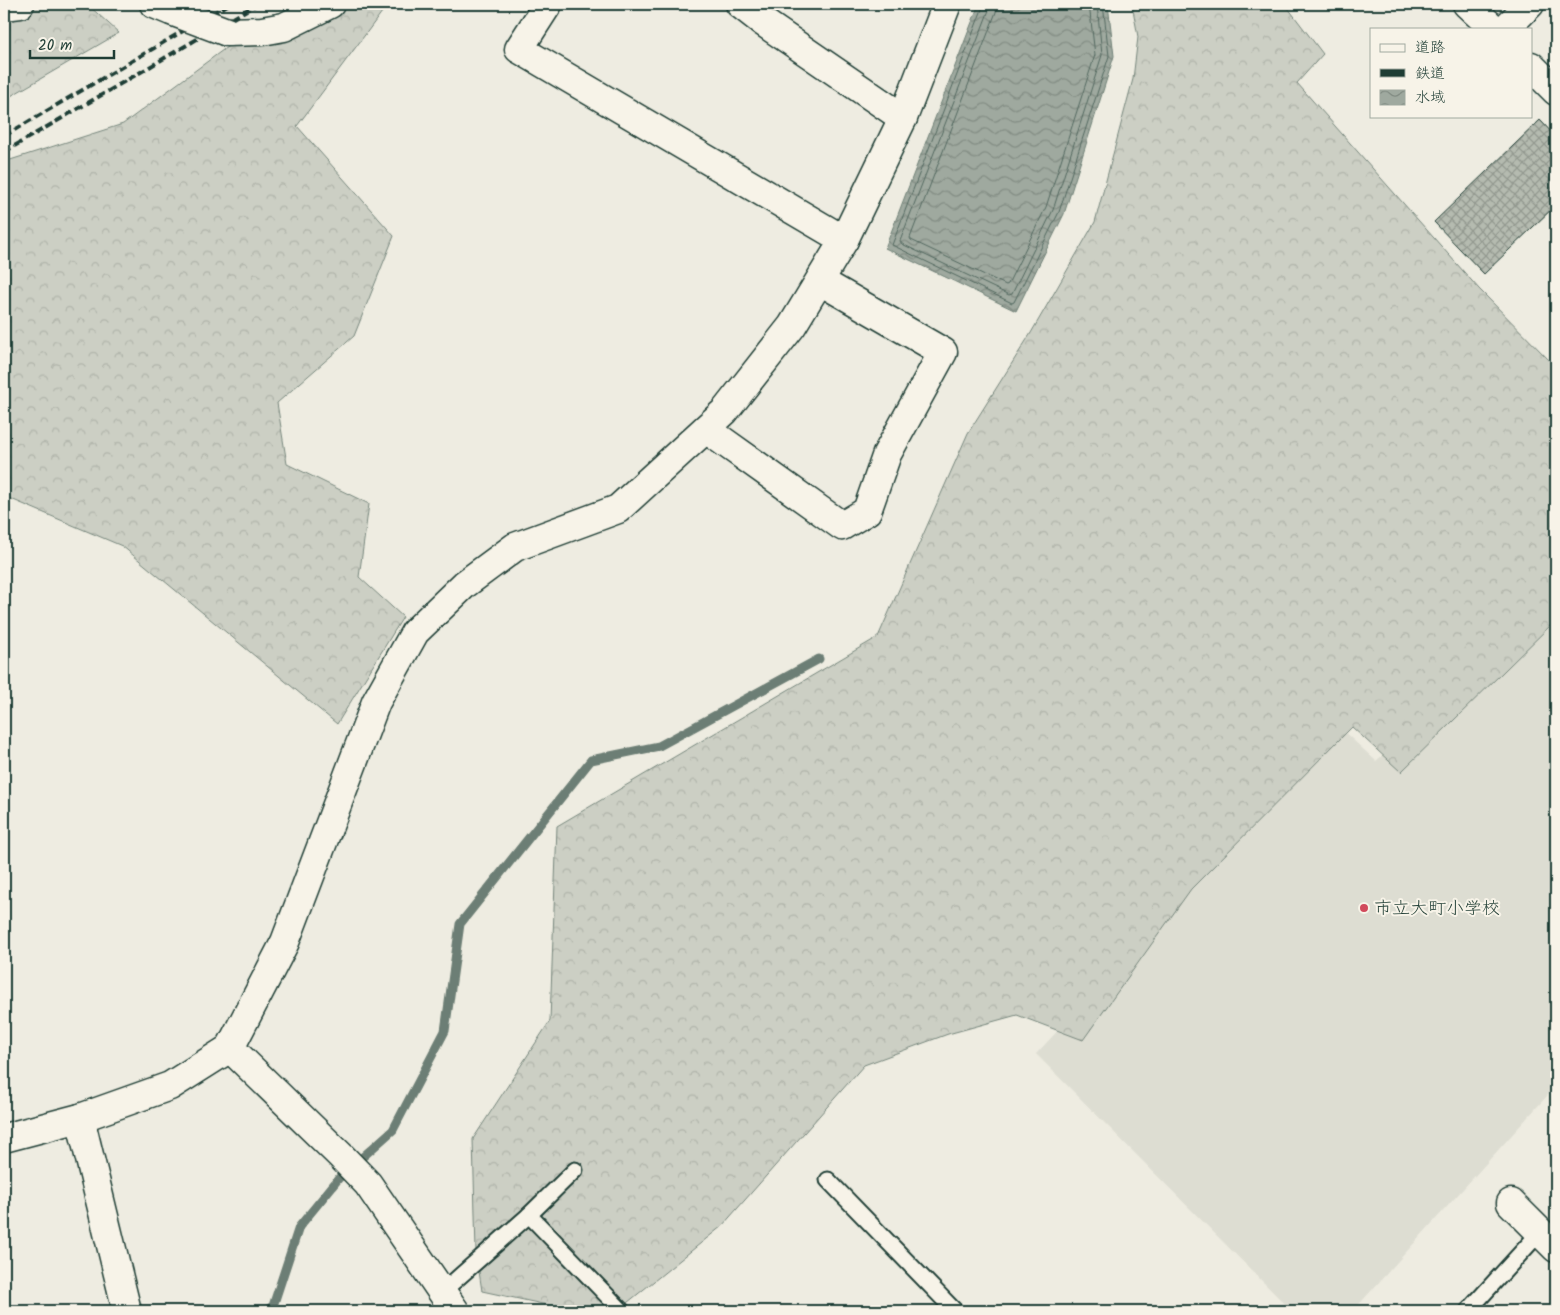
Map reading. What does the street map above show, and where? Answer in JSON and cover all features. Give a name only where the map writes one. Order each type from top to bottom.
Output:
[{"type":"street","points":[[4,6],[20,4]]},
{"type":"street","points":[[159,6],[227,32],[262,31],[284,27],[330,4]]},
{"type":"street","points":[[548,4],[520,49],[844,240]]},
{"type":"street","points":[[740,4],[767,13],[903,118]]},
{"type":"street","points":[[4,1138],[80,1118],[170,1086],[230,1048],[285,942],[376,702],[416,632],[465,584],[515,547],[618,509],[725,411],[792,326],[844,240],[903,118],[947,4]]},
{"type":"street","points":[[1467,4],[1493,28]]},
{"type":"street","points":[[1506,28],[1530,4]]},
{"type":"street","points":[[1532,67],[1556,91]]},
{"type":"street","points":[[706,429],[842,526],[867,511],[887,454],[943,352],[820,281]]},
{"type":"street","points":[[230,1048],[368,1184],[448,1302]]},
{"type":"street","points":[[80,1118],[126,1308]]},
{"type":"street","points":[[1511,1203],[1548,1240]]},
{"type":"lane","points":[[448,1302],[575,1170]]},
{"type":"lane","points":[[828,1180],[955,1311]]},
{"type":"lane","points":[[530,1215],[622,1311]]},
{"type":"lane","points":[[1468,1311],[1548,1240]]},
{"type":"shaded area","name":"市立大町小学校","points":[[1553,603],[1556,607],[1556,1086],[1353,1311],[1292,1311],[1036,1054],[1340,728],[1376,761]]},
{"type":"green space","points":[[4,4],[87,4],[119,33],[4,100]]},
{"type":"green space","points":[[300,4],[388,4],[297,126],[394,236],[354,336],[277,403],[287,464],[369,504],[359,577],[403,617],[337,724],[122,546],[4,496],[4,162],[123,124],[258,24]]},
{"type":"green space","points":[[1132,4],[1285,4],[1323,54],[1297,83],[1479,289],[1556,367],[1556,620],[1401,772],[1352,727],[1191,889],[1083,1040],[1017,1015],[948,1034],[864,1065],[722,1226],[617,1311],[575,1311],[482,1291],[476,1252],[473,1139],[550,1021],[557,826],[878,637],[968,433],[1031,333],[1095,222],[1133,79],[1138,37]]},
{"type":"water","points":[[979,4],[1108,4],[1114,56],[1064,214],[1016,311],[885,248]]},
{"type":"building","points":[[1540,120],[1556,137],[1556,205],[1484,274],[1434,222]]},
{"type":"waterway","points":[[266,1311],[273,1306],[299,1227],[339,1178],[393,1130],[445,1031],[460,924],[591,760],[659,746],[819,659]]},
{"type":"railway","points":[[4,136],[229,4]]},
{"type":"railway","points":[[4,152],[257,4]]},
{"type":"place","name":"市立大町小学校","points":[[1364,908]]}]
